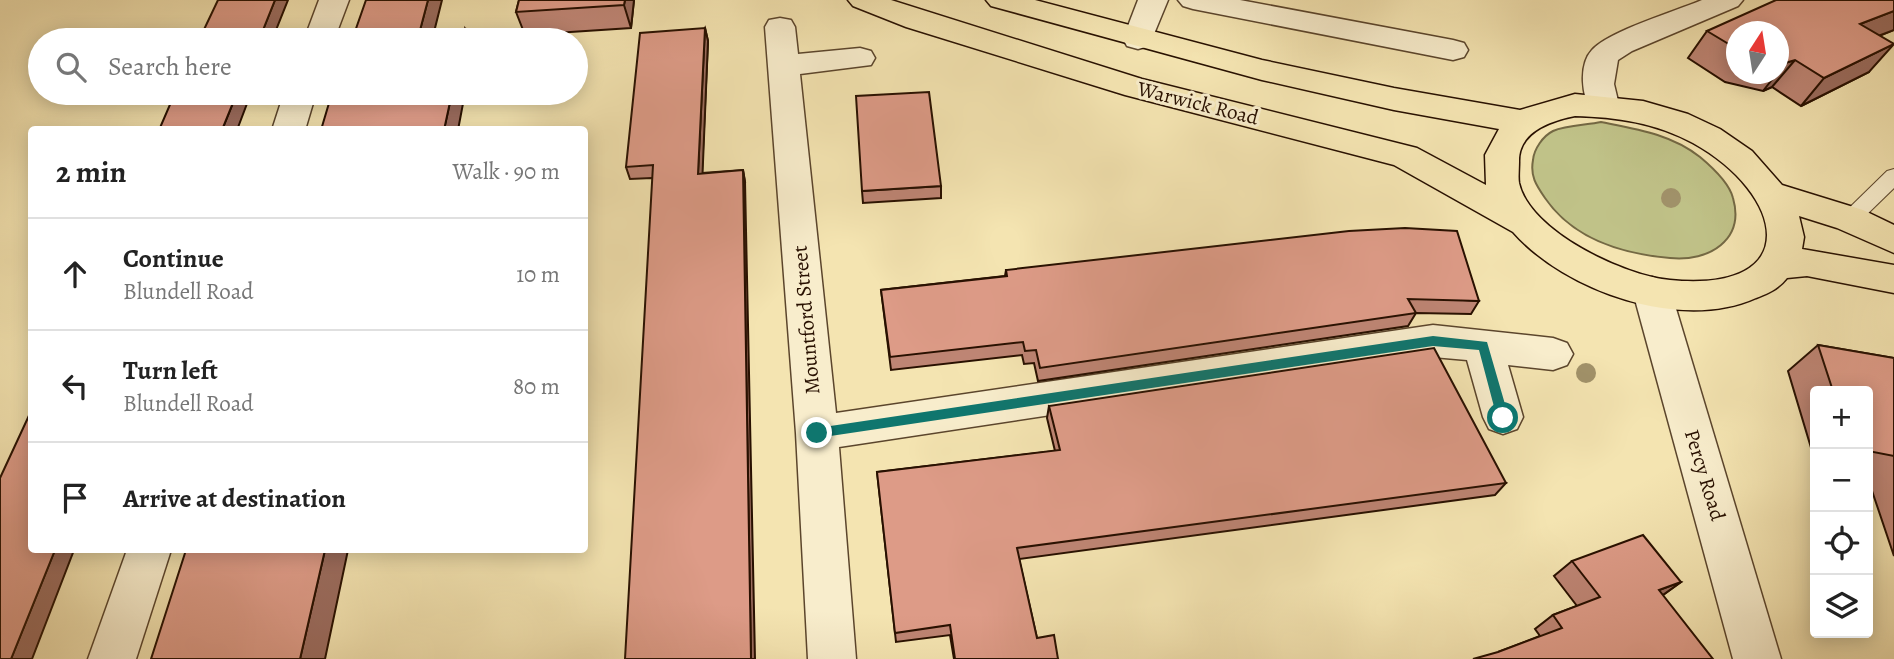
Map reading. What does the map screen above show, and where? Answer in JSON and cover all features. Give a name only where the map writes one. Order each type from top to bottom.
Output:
[{"type":"highway","name":"Warwick Road","points":[[863,0],[917,20],[1136,88],[1405,156],[1525,223]]},
{"type":"highway","points":[[1001,0],[1138,39],[1394,99],[1523,122]]},
{"type":"highway","points":[[1575,105],[1603,105],[1653,115],[1707,137],[1747,165],[1773,195],[1785,222],[1787,242],[1779,265],[1758,284],[1739,292],[1685,297],[1652,292],[1585,268],[1558,252],[1525,223],[1504,190],[1499,166],[1505,143],[1523,122],[1547,111],[1575,105]]},
{"type":"highway","points":[[1773,195],[1850,219],[1894,240]]},
{"type":"highway","points":[[1779,265],[1807,262],[1894,279]]},
{"type":"street","points":[[324,28],[334,0]]},
{"type":"street","points":[[1138,39],[1153,0]]},
{"type":"street","points":[[1193,0],[1453,50]]},
{"type":"street","points":[[1603,105],[1598,84],[1602,56],[1621,44],[1728,0]]},
{"type":"street","name":"Mountford Street","points":[[780,27],[806,340],[817,433],[832,659]]},
{"type":"street","points":[[784,65],[860,58]]},
{"type":"street","points":[[289,126],[296,105]]},
{"type":"street","name":"Percy Road","points":[[1652,292],[1757,659]]},
{"type":"street","points":[[817,433],[1433,341],[1553,354]]},
{"type":"street","points":[[1483,346],[1503,418]]},
{"type":"street","points":[[112,659],[148,553]]},
{"type":"lane","points":[[1850,219],[1894,176]]},
{"type":"green space","points":[[1601,122],[1640,130],[1677,143],[1715,170],[1731,192],[1735,213],[1734,226],[1721,245],[1710,252],[1684,258],[1635,253],[1584,234],[1556,212],[1534,180],[1532,166],[1537,147],[1546,136],[1558,129]]},
{"type":"building","points":[[218,0],[275,0],[264,28],[205,28]]},
{"type":"building","points":[[366,0],[428,0],[421,28],[356,28]]},
{"type":"building","points":[[519,0],[625,0],[624,5],[516,12]]},
{"type":"building","points":[[1776,0],[1894,0],[1894,11],[1860,24],[1894,44],[1824,78],[1795,60],[1789,62],[1789,21],[1729,21]]},
{"type":"building","points":[[1726,22],[1726,42],[1707,31]]},
{"type":"building","points":[[705,28],[698,174],[743,170],[751,659],[625,659],[653,165],[626,167],[640,33]]},
{"type":"building","points":[[929,92],[941,186],[862,191],[856,96]]},
{"type":"building","points":[[170,105],[232,105],[224,126],[161,126]]},
{"type":"building","points":[[328,105],[449,105],[445,126],[322,126]]},
{"type":"building","points":[[1405,228],[1457,231],[1479,301],[1408,299],[1416,313],[1040,368],[1036,350],[1025,351],[1023,342],[890,357],[881,290],[1007,276],[1006,270],[1349,231]]},
{"type":"building","points":[[1818,345],[1894,358],[1894,456],[1873,452],[1873,386],[1831,386]]},
{"type":"building","points":[[1434,348],[1506,483],[1017,548],[1037,638],[1054,635],[1058,659],[955,659],[950,625],[895,633],[877,472],[1060,450],[1049,406]]},
{"type":"building","points":[[28,418],[28,553],[54,553],[11,659],[0,659],[0,478]]},
{"type":"building","points":[[1643,535],[1681,582],[1659,590],[1713,659],[1473,659],[1562,628],[1553,615],[1600,597],[1572,561]]},
{"type":"building","points":[[185,553],[324,553],[300,659],[151,659]]},
{"type":"route","points":[[817,433],[1433,341],[1483,346],[1503,418]]}]
